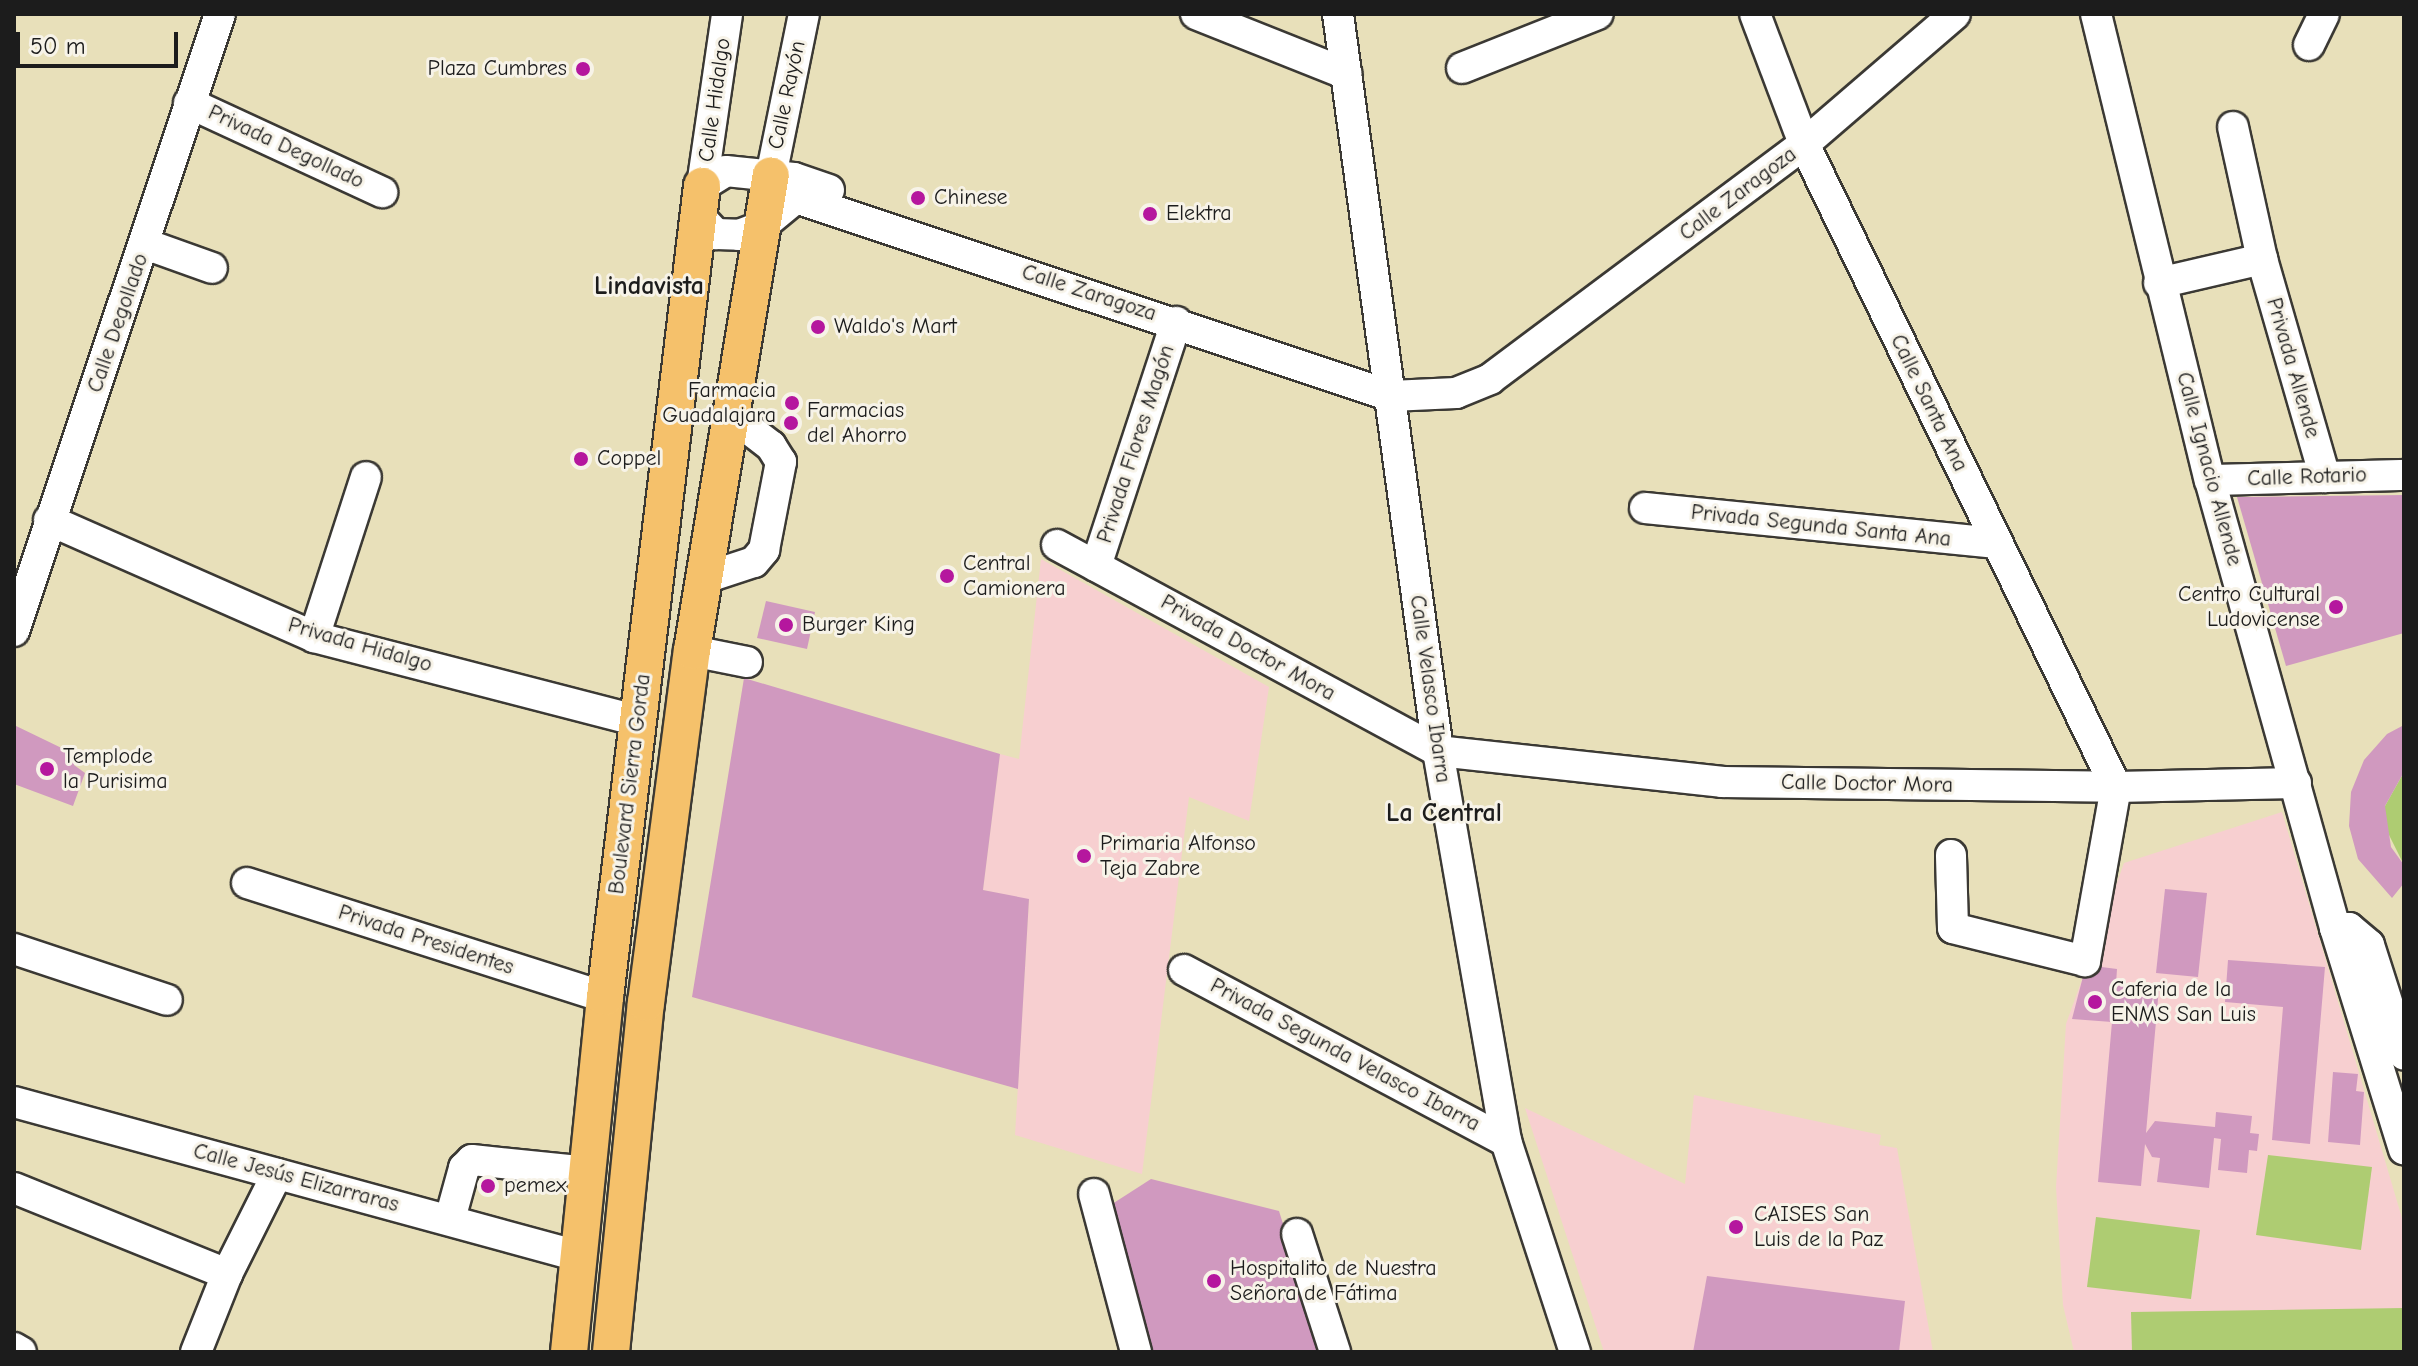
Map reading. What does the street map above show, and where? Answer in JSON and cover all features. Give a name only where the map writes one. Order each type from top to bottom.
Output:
[{"type":"main road","name":"Boulevard Sierra Gorda","points":[[611,1352],[646,1003],[692,651],[708,577],[771,176]]},
{"type":"main road","name":"Boulevard Sierra Gorda","points":[[569,1352],[605,997],[701,201]]},
{"type":"main road","points":[[692,290],[750,299]]},
{"type":"main road","points":[[647,648],[692,651]]},
{"type":"street","name":"Calle Degollado","points":[[14,631],[220,14]]},
{"type":"street","name":"Calle Hidalgo","points":[[701,201],[727,14]]},
{"type":"street","name":"Calle Rayón","points":[[771,176],[804,14]]},
{"type":"street","points":[[1196,14],[1347,74]]},
{"type":"street","name":"Calle Velasco Ibarra","points":[[1338,14],[1438,751],[1506,1141],[1575,1352]]},
{"type":"street","points":[[1462,68],[1598,14]]},
{"type":"street","name":"Calle Santa Ana","points":[[1755,14],[1804,144],[2116,787]]},
{"type":"street","name":"Calle Zaragoza","points":[[762,226],[796,198],[1176,322],[1389,387],[1424,394],[1456,393],[1490,379],[1804,144],[1955,14]]},
{"type":"street","name":"Calle Ignacio Allende","points":[[2096,14],[2159,283],[2210,480],[2335,928],[2397,1104],[2404,1149]]},
{"type":"street","points":[[2309,45],[2324,14]]},
{"type":"street","name":"Privada Degollado","points":[[189,103],[382,192]]},
{"type":"street","name":"Privada Allende","points":[[2233,127],[2262,259],[2325,477]]},
{"type":"street","points":[[762,226],[727,236],[707,227],[701,201],[726,171],[771,176]]},
{"type":"street","name":"Calle Zaragoza","points":[[771,176],[794,178],[1389,387]]},
{"type":"street","points":[[145,244],[212,268]]},
{"type":"street","points":[[2159,283],[2262,259]]},
{"type":"street","name":"Privada Flores Magón","points":[[1096,566],[1176,322]]},
{"type":"street","points":[[708,577],[754,562],[764,550],[781,462],[771,446],[732,416]]},
{"type":"street","name":"Calle Rotario","points":[[2210,480],[2404,475]]},
{"type":"street","points":[[314,637],[366,477]]},
{"type":"street","name":"Privada Segunda Santa Ana","points":[[1645,508],[1997,543]]},
{"type":"street","name":"Privada Hidalgo","points":[[49,520],[314,637],[638,721]]},
{"type":"street","name":"Privada Doctor Mora","points":[[1057,545],[1438,751]]},
{"type":"street","points":[[692,651],[747,662]]},
{"type":"street","name":"Calle Doctor Mora","points":[[1438,751],[1722,782],[2116,787],[2296,783]]},
{"type":"street","points":[[1951,855],[1953,928],[2085,961],[2116,787]]},
{"type":"street","name":"Privada Presidentes","points":[[247,883],[605,997]]},
{"type":"street","points":[[2335,928],[2349,928],[2369,945],[2404,1055]]},
{"type":"street","points":[[14,949],[167,1000]]},
{"type":"street","name":"Privada Segunda Velasco Ibarra","points":[[1184,970],[1506,1141]]},
{"type":"street","name":"Calle Jesús Elizarraras","points":[[14,1102],[578,1256]]},
{"type":"street","points":[[450,1219],[464,1168],[472,1160],[588,1172]]},
{"type":"street","points":[[196,1352],[227,1274],[277,1174]]},
{"type":"street","points":[[14,1188],[227,1274]]},
{"type":"street","points":[[1094,1194],[1136,1352]]},
{"type":"street","points":[[1297,1234],[1335,1352]]},
{"type":"street","points":[[14,1348],[21,1352]]},
{"type":"shaded area","name":"Primaria Alfonso Teja Zabre","points":[[1041,559],[1269,687],[1249,821],[1189,797],[1142,1174],[1015,1135],[1029,900],[983,890],[1000,754],[1019,759]]},
{"type":"shaded area","points":[[2282,812],[2404,1225],[2404,1352],[2074,1352],[2063,1305],[2056,1187],[2066,1024],[2124,863]]},
{"type":"shaded area","name":"CAISES San Luis de la Paz","points":[[1694,1095],[1881,1135],[1879,1145],[1897,1148],[1933,1352],[1604,1352],[1525,1108],[1685,1184]]},
{"type":"green space","points":[[2404,772],[2404,865],[2385,827],[2385,806]]},
{"type":"green space","points":[[2268,1155],[2372,1167],[2361,1250],[2256,1235]]},
{"type":"green space","points":[[2096,1217],[2200,1230],[2191,1299],[2087,1287]]},
{"type":"green space","points":[[2404,1308],[2404,1352],[2132,1352],[2131,1312]]},
{"type":"building","name":"Centro Cultural Ludovicense","points":[[2404,495],[2404,633],[2286,666],[2237,497]]},
{"type":"building","name":"Burger King","points":[[766,601],[815,612],[807,649],[757,638]]},
{"type":"building","points":[[744,678],[1000,754],[983,890],[1029,899],[1018,1089],[692,997]]},
{"type":"building","name":"Templode la Purisima","points":[[14,725],[74,754],[74,765],[85,773],[73,806],[14,784]]},
{"type":"building","points":[[2404,725],[2404,772],[2385,806],[2391,847],[2404,865],[2404,883],[2392,898],[2358,859],[2349,826],[2351,792],[2364,760],[2387,734]]},
{"type":"building","points":[[2165,889],[2207,893],[2198,977],[2156,973]]},
{"type":"building","points":[[2228,960],[2325,967],[2310,1144],[2272,1140],[2283,1007],[2225,1002]]},
{"type":"building","points":[[2086,965],[2117,969],[2116,984],[2159,988],[2146,1133],[2155,1121],[2215,1127],[2216,1112],[2252,1116],[2250,1133],[2259,1134],[2257,1151],[2249,1150],[2247,1173],[2218,1170],[2221,1139],[2214,1138],[2209,1188],[2157,1182],[2160,1158],[2152,1157],[2145,1144],[2141,1186],[2098,1182],[2112,1022],[2072,1019]]},
{"type":"building","points":[[2333,1072],[2358,1074],[2356,1091],[2364,1092],[2360,1145],[2328,1142]]},
{"type":"building","name":"Hospitalito de Nuestra Señora de Fátima","points":[[1151,1179],[1279,1211],[1323,1352],[1144,1352],[1109,1206]]},
{"type":"building","name":"CAISES San Luis de la Paz","points":[[1707,1276],[1905,1301],[1899,1352],[1693,1352]]},
{"type":"place","name":"Plaza Cumbres","points":[[583,69]]},
{"type":"place","name":"Chinese","points":[[918,198]]},
{"type":"place","name":"Elektra","points":[[1150,214]]},
{"type":"place","name":"Waldo's Mart","points":[[818,327]]},
{"type":"place","name":"Farmacia Guadalajara","points":[[792,403]]},
{"type":"place","name":"Farmacias del Ahorro","points":[[791,423]]},
{"type":"place","name":"Coppel","points":[[581,459]]},
{"type":"place","name":"Central Camionera","points":[[947,576]]},
{"type":"place","name":"Centro Cultural Ludovicense","points":[[2336,607]]},
{"type":"place","name":"Burger King","points":[[786,625]]},
{"type":"place","name":"Templode la Purisima","points":[[47,769]]},
{"type":"place","name":"Primaria Alfonso Teja Zabre","points":[[1084,856]]},
{"type":"place","name":"Caferia de la ENMS San Luis","points":[[2095,1002]]},
{"type":"place","name":"pemex","points":[[488,1186]]},
{"type":"place","name":"CAISES San Luis de la Paz","points":[[1736,1227]]},
{"type":"place","name":"Hospitalito de Nuestra Señora de Fátima","points":[[1214,1281]]},
{"type":"district","name":"Lindavista","points":[[649,287]]},
{"type":"district","name":"La Central","points":[[1444,814]]}]
